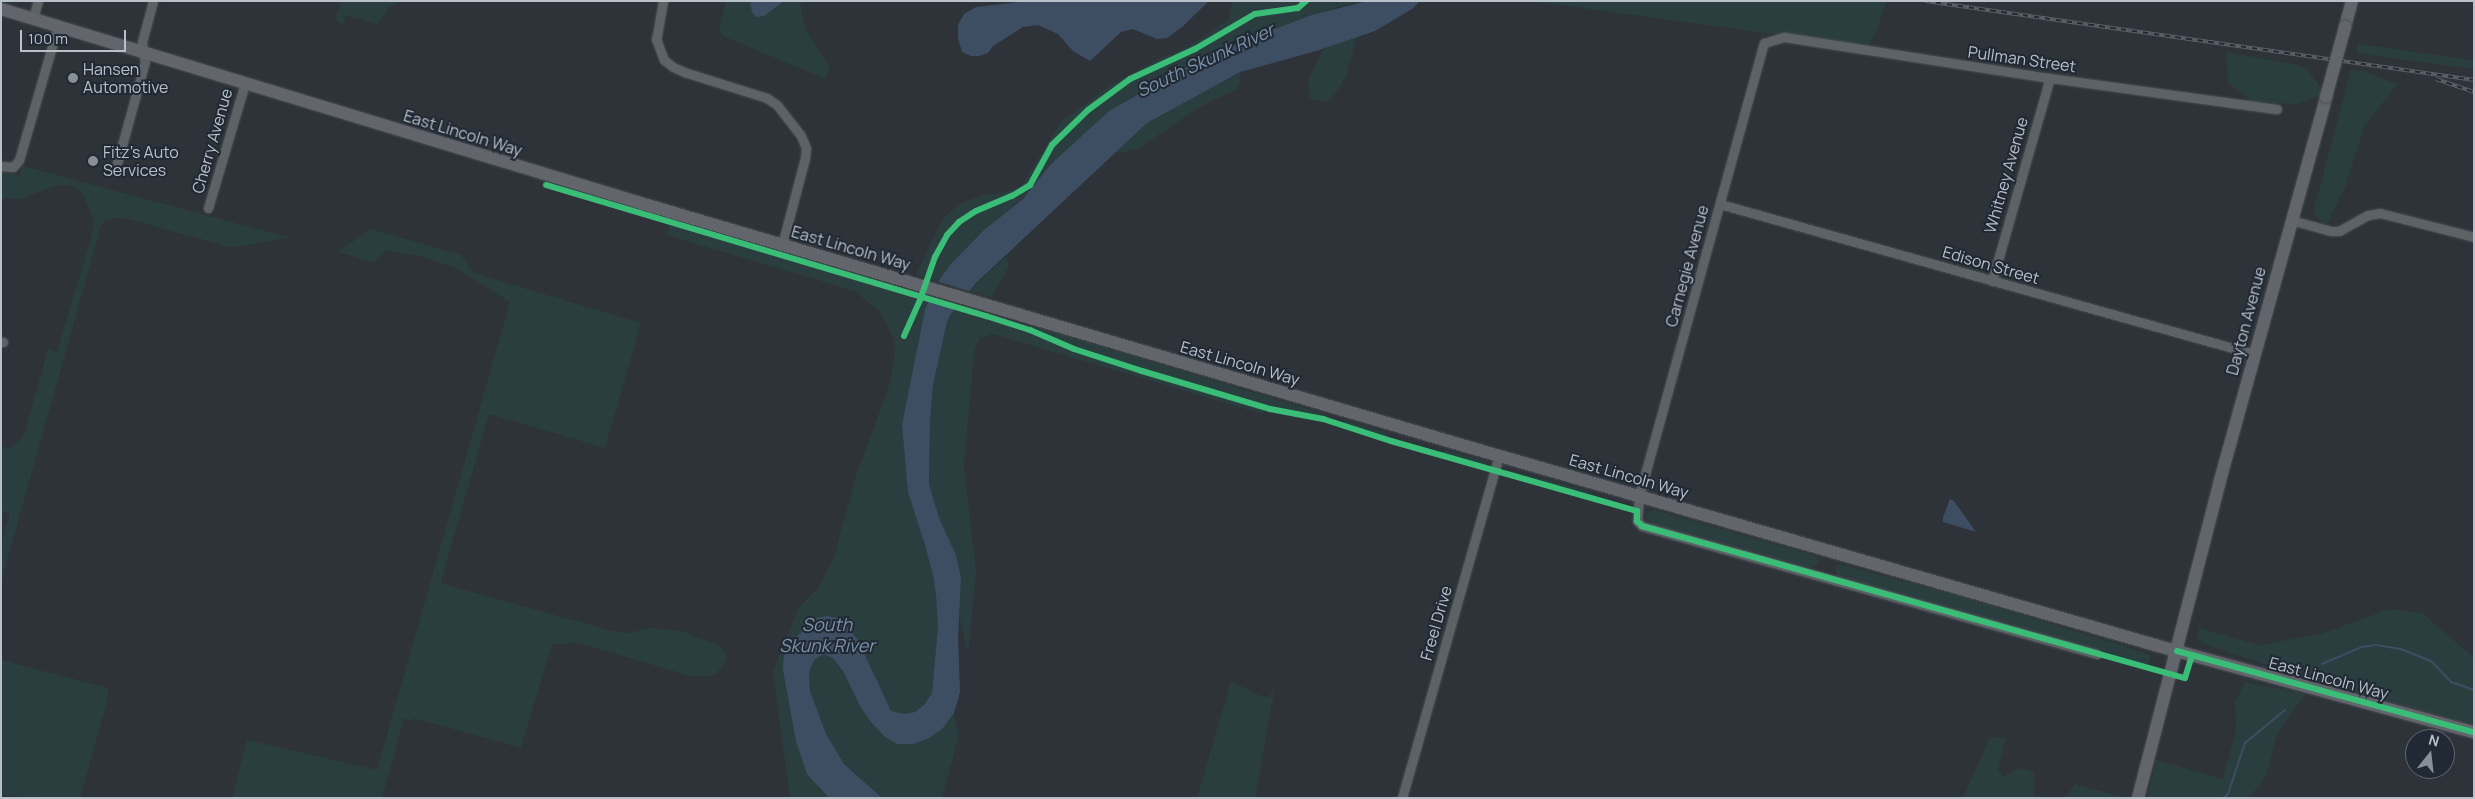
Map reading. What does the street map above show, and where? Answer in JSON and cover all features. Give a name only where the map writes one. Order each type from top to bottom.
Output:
[{"type":"main road","name":"Dayton Avenue","points":[[2138,798],[2254,354],[2352,1]]},
{"type":"main road","name":"East Lincoln Way","points":[[1,9],[782,245],[1499,456],[2177,651],[2474,732]]},
{"type":"street","points":[[33,18],[38,1]]},
{"type":"street","points":[[116,167],[145,62],[142,42],[153,1]]},
{"type":"street","points":[[663,1],[656,39],[664,60],[673,68],[767,98],[777,105],[801,136],[806,148],[805,158],[782,245]]},
{"type":"street","points":[[1,166],[13,167],[19,160],[58,26]]},
{"type":"street","name":"Pullman Street","points":[[1764,43],[1784,37],[2050,78],[2277,109]]},
{"type":"street","name":"Carnegie Avenue","points":[[1764,43],[1639,496],[1637,521],[1642,526],[2097,654]]},
{"type":"street","name":"Whitney Avenue","points":[[1992,281],[2050,78]]},
{"type":"street","name":"Cherry Avenue","points":[[208,208],[245,83]]},
{"type":"street","name":"Edison Street","points":[[1720,204],[2254,354]]},
{"type":"street","points":[[2291,220],[2332,231],[2339,231],[2368,215],[2380,212],[2474,237]]},
{"type":"street","name":"Freel Drive","points":[[1402,798],[1499,456]]},
{"type":"shaded area","points":[[342,1],[398,1],[389,8],[377,24],[346,15],[343,24],[339,23],[335,18]]},
{"type":"shaded area","points":[[726,1],[800,1],[805,29],[830,68],[825,79],[723,36],[719,28]]},
{"type":"shaded area","points":[[1232,1],[1368,1],[1335,8],[1241,42],[1181,70],[1109,111],[1051,164],[1029,193],[984,230],[950,265],[938,281],[916,275],[943,218],[961,203],[984,195],[1003,193],[1021,186],[1062,121],[1114,83],[1152,62],[1188,47],[1229,19]]},
{"type":"shaded area","points":[[1531,1],[1886,2],[1878,27],[1868,47]]},
{"type":"shaded area","points":[[1357,36],[1347,74],[1337,91],[1326,102],[1310,99],[1308,80],[1324,48]]},
{"type":"shaded area","points":[[2358,44],[2474,60],[2473,69],[2357,53]]},
{"type":"shaded area","points":[[2226,52],[2299,65],[2310,73],[2321,89],[2319,96],[2296,104],[2253,102],[2228,83]]},
{"type":"shaded area","points":[[2351,70],[2363,71],[2397,84],[2364,127],[2345,188],[2327,224],[2320,221],[2313,213]]},
{"type":"shaded area","points":[[1240,72],[1241,80],[1237,89],[1198,108],[1139,148],[1123,153],[1116,152],[1147,123]]},
{"type":"shaded area","points":[[23,166],[294,239],[284,238],[230,247],[121,217],[105,220],[101,226],[1,582],[1,545],[10,514],[1,511],[1,447],[10,448],[18,442],[25,432],[48,349],[57,352],[94,222],[84,196],[78,189],[68,185],[58,185],[19,199],[1,198],[1,171],[19,176]]},
{"type":"shaded area","points":[[670,223],[928,301],[902,425],[908,492],[925,545],[936,595],[938,627],[932,693],[924,705],[915,712],[904,714],[891,711],[881,694],[872,668],[841,619],[786,691],[819,789],[829,798],[790,798],[773,671],[798,609],[818,588],[834,557],[856,476],[888,389],[894,363],[895,341],[881,313],[855,291],[666,235]]},
{"type":"shaded area","points":[[371,229],[461,255],[474,273],[641,323],[605,448],[489,414],[441,581],[443,584],[612,631],[628,633],[650,628],[681,631],[715,644],[724,650],[727,658],[716,675],[694,677],[579,643],[552,644],[521,748],[414,718],[412,721],[404,718],[382,798],[232,798],[247,740],[377,770],[510,302],[456,268],[421,256],[387,250],[373,262],[338,252]]},
{"type":"shaded area","points":[[1006,257],[1009,266],[991,297],[969,291]]},
{"type":"shaded area","points":[[955,309],[1024,329],[1072,350],[1120,366],[1264,409],[1263,414],[993,334],[980,338],[975,348],[973,364],[964,467],[976,571],[968,652],[959,615],[961,577],[956,555],[939,518],[929,484],[930,422],[933,385],[947,322]]},
{"type":"shaded area","points":[[1022,323],[1328,415],[1332,420],[1266,406],[1136,368],[1063,343]]},
{"type":"shaded area","points":[[1345,420],[1385,432],[1390,439],[1340,422]]},
{"type":"shaded area","points":[[1446,450],[1482,460],[1489,467],[1439,453]]},
{"type":"shaded area","points":[[1507,470],[1589,491],[1596,498],[1500,472]]},
{"type":"shaded area","points":[[1654,510],[1813,555],[1818,558],[1818,564],[1810,568],[1652,524],[1647,519],[1646,514]]},
{"type":"shaded area","points":[[1839,564],[1959,596],[2143,652],[2151,656],[2148,666],[1838,577],[1834,568]]},
{"type":"shaded area","points":[[2390,609],[2422,613],[2474,658],[2474,726],[2296,674],[2209,646],[2198,639],[2199,628],[2259,645],[2321,634]]},
{"type":"shaded area","points":[[824,654],[833,658],[843,671],[860,706],[943,728],[954,713],[959,735],[942,798],[882,798],[844,763],[826,734],[810,691],[809,672],[814,660]]},
{"type":"shaded area","points":[[1,660],[108,688],[107,702],[80,798],[1,796]]},
{"type":"shaded area","points":[[1231,681],[1263,697],[1269,697],[1275,687],[1255,798],[1197,798]]},
{"type":"shaded area","points":[[2245,682],[2306,694],[2288,717],[2276,737],[2266,776],[2249,798],[2147,798],[2156,760],[2223,779],[2236,730],[2235,702]]},
{"type":"shaded area","points":[[1990,737],[2006,738],[1998,770],[2004,777],[2018,768],[2034,772],[2034,798],[1963,798]]},
{"type":"shaded area","points":[[2075,784],[2126,798],[2065,798]]},
{"type":"water","points":[[750,1],[784,1],[764,16],[756,17],[752,12]]},
{"type":"water","points":[[1028,1],[1209,1],[1182,27],[1167,38],[1157,39],[1133,29],[1121,32],[1090,61],[1073,51],[1058,34],[1038,25],[1023,27],[993,46],[988,53],[971,56],[962,52],[958,38],[958,25],[964,14],[976,7]]},
{"type":"water","name":"South Skunk River","points":[[1368,1],[1420,1],[1412,9],[1375,31],[1316,51],[1240,72],[1147,123],[975,284],[951,314],[947,322],[933,385],[930,422],[929,484],[939,518],[956,555],[961,577],[958,638],[960,692],[954,713],[943,728],[929,738],[914,744],[897,744],[884,736],[871,722],[860,706],[843,671],[833,658],[824,654],[814,660],[809,672],[810,691],[826,734],[844,764],[882,798],[829,798],[807,774],[796,741],[783,670],[784,652],[795,638],[817,618],[828,616],[841,619],[858,640],[891,711],[904,714],[915,712],[924,705],[932,693],[938,627],[936,595],[925,545],[908,492],[902,425],[925,310],[935,286],[950,265],[984,230],[1023,199],[1051,164],[1109,111],[1181,70],[1241,42],[1312,15]]},
{"type":"water","points":[[1950,499],[1954,501],[1976,532],[1943,522]]},
{"type":"pier","points":[[936,281],[972,292],[957,309],[926,300]]},
{"type":"waterway","points":[[2322,664],[2362,647],[2376,645],[2401,649],[2431,661],[2451,682],[2474,690]]},
{"type":"waterway","points":[[2224,798],[2228,794],[2245,743],[2285,710]]},
{"type":"railway","points":[[1925,1],[2474,80]]},
{"type":"railway","points":[[2436,79],[2474,92]]},
{"type":"cycle path","points":[[904,336],[920,300],[935,257],[947,235],[959,222],[976,211],[1012,196],[1030,185],[1052,145],[1088,110],[1130,79],[1195,49],[1255,14],[1298,8],[1306,1]]},
{"type":"cycle path","points":[[546,185],[986,316],[1030,330],[1074,349],[1142,371],[1270,409],[1323,419],[1391,441],[1637,511],[1637,521],[1642,526],[2185,678],[2192,655]]},
{"type":"cycle path","points":[[2177,651],[2474,732]]},
{"type":"place","name":"Hansen Automotive","points":[[73,78]]},
{"type":"place","name":"Fitz's Auto Services","points":[[93,161]]}]
